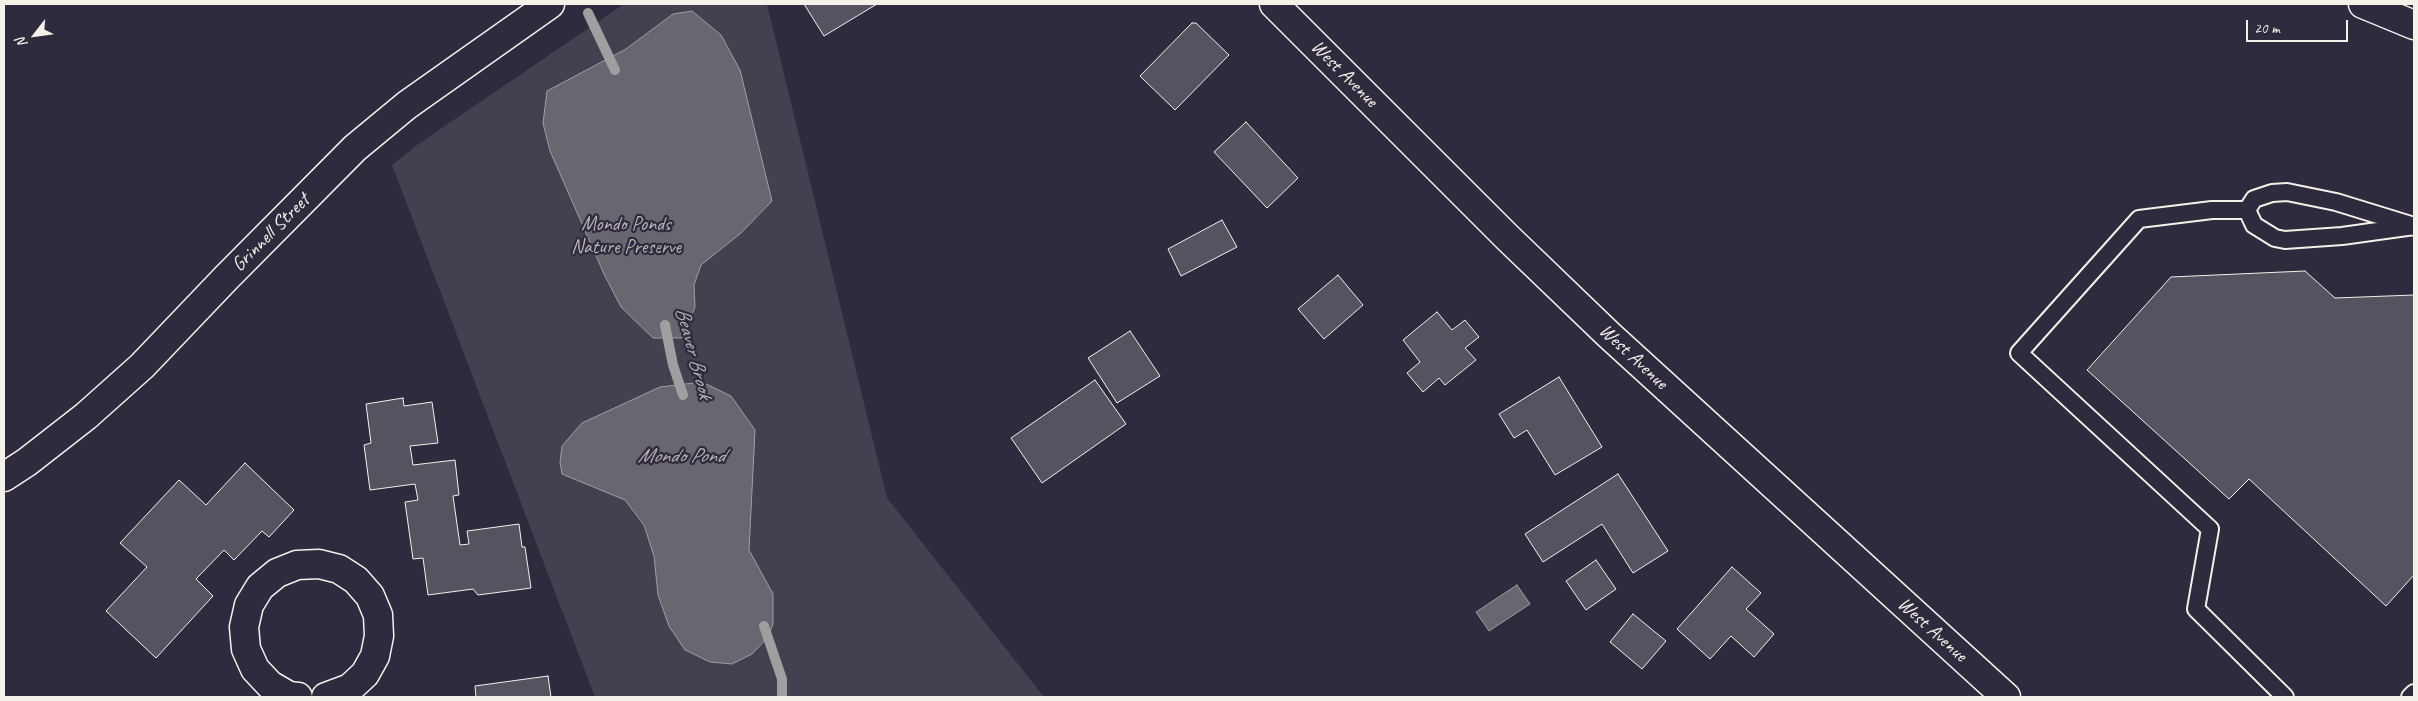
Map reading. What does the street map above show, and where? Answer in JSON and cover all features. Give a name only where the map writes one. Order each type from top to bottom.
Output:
[{"type":"main road","name":"Grinnell Street","points":[[4,477],[27,462],[86,416],[142,366],[355,148],[407,105],[550,4]]},
{"type":"main road","name":"West Avenue","points":[[1274,4],[1508,238],[1609,335],[2006,697]]},
{"type":"main road","points":[[2363,4],[2414,25]]},
{"type":"main road","points":[[298,697],[289,696],[270,685],[255,669],[246,649],[244,627],[249,605],[260,587],[277,573],[297,565],[319,564],[340,569],[356,580],[370,596],[378,615],[379,636],[375,656],[365,674],[350,688],[326,697]]},
{"type":"lane","points":[[2247,210],[2254,199],[2272,193],[2287,192],[2336,202],[2414,226]]},
{"type":"lane","points":[[2247,210],[2212,210],[2139,219],[2019,353],[2210,529],[2196,609],[2285,697]]},
{"type":"lane","points":[[2247,210],[2254,225],[2269,235],[2285,240],[2342,236],[2414,226]]},
{"type":"lane","points":[[2410,697],[2414,693]]},
{"type":"green space","name":"Mondo Ponds Nature Preserve","points":[[624,4],[767,4],[887,498],[1044,697],[595,697],[392,165],[417,145]]},
{"type":"water","points":[[692,11],[721,35],[740,70],[772,201],[741,233],[701,265],[694,285],[695,307],[683,338],[653,338],[621,307],[604,274],[550,151],[543,123],[547,91],[626,49],[673,14]]},
{"type":"water","name":"Mondo Pond","points":[[702,382],[731,396],[755,430],[749,550],[773,594],[773,624],[768,637],[752,654],[732,664],[710,662],[685,650],[669,626],[658,595],[654,556],[644,525],[625,500],[562,474],[560,462],[562,446],[582,423],[660,387]]},
{"type":"water","points":[[1517,585],[1530,604],[1489,631],[1476,612]]},
{"type":"building","points":[[804,4],[877,4],[824,36]]},
{"type":"building","points":[[1192,23],[1196,23],[1229,55],[1175,110],[1140,76]]},
{"type":"building","points":[[1246,122],[1298,178],[1267,208],[1214,152]]},
{"type":"building","points":[[1222,220],[1237,247],[1181,276],[1168,249]]},
{"type":"building","points":[[2305,271],[2335,298],[2414,295],[2414,575],[2386,606],[2249,479],[2229,499],[2087,370],[2171,277]]},
{"type":"building","points":[[1338,275],[1363,305],[1324,339],[1298,309]]},
{"type":"building","points":[[1437,312],[1452,330],[1465,320],[1479,337],[1465,348],[1476,360],[1445,385],[1439,378],[1423,392],[1407,373],[1420,362],[1403,340]]},
{"type":"building","points":[[1130,331],[1160,376],[1117,403],[1088,358]]},
{"type":"building","points":[[1559,377],[1602,447],[1555,475],[1527,430],[1514,438],[1499,414]]},
{"type":"building","points":[[1095,380],[1126,424],[1042,483],[1011,438]]},
{"type":"building","points":[[403,398],[404,406],[432,402],[438,443],[410,446],[413,465],[455,460],[459,495],[453,496],[460,545],[469,544],[467,531],[519,524],[522,547],[525,547],[531,588],[478,595],[473,589],[428,595],[423,558],[413,559],[405,502],[418,500],[415,484],[370,490],[364,445],[371,443],[366,404]]},
{"type":"building","points":[[245,463],[294,510],[269,537],[262,531],[234,560],[224,550],[196,579],[213,596],[156,658],[106,611],[147,567],[120,543],[179,480],[206,505]]},
{"type":"building","points":[[1618,474],[1668,551],[1633,573],[1602,524],[1543,562],[1525,534]]},
{"type":"building","points":[[1596,560],[1616,589],[1586,610],[1566,581]]},
{"type":"building","points":[[1732,567],[1761,593],[1746,609],[1774,634],[1754,657],[1731,636],[1710,659],[1677,629]]},
{"type":"building","points":[[1633,614],[1666,641],[1642,669],[1610,642]]},
{"type":"building","points":[[548,676],[551,697],[476,697],[475,686]]},
{"type":"waterway","name":"Beaver Brook","points":[[588,13],[615,70]]},
{"type":"waterway","name":"Beaver Brook","points":[[665,325],[673,365],[683,395]]},
{"type":"waterway","name":"Beaver Brook","points":[[764,626],[782,679],[782,697]]}]
